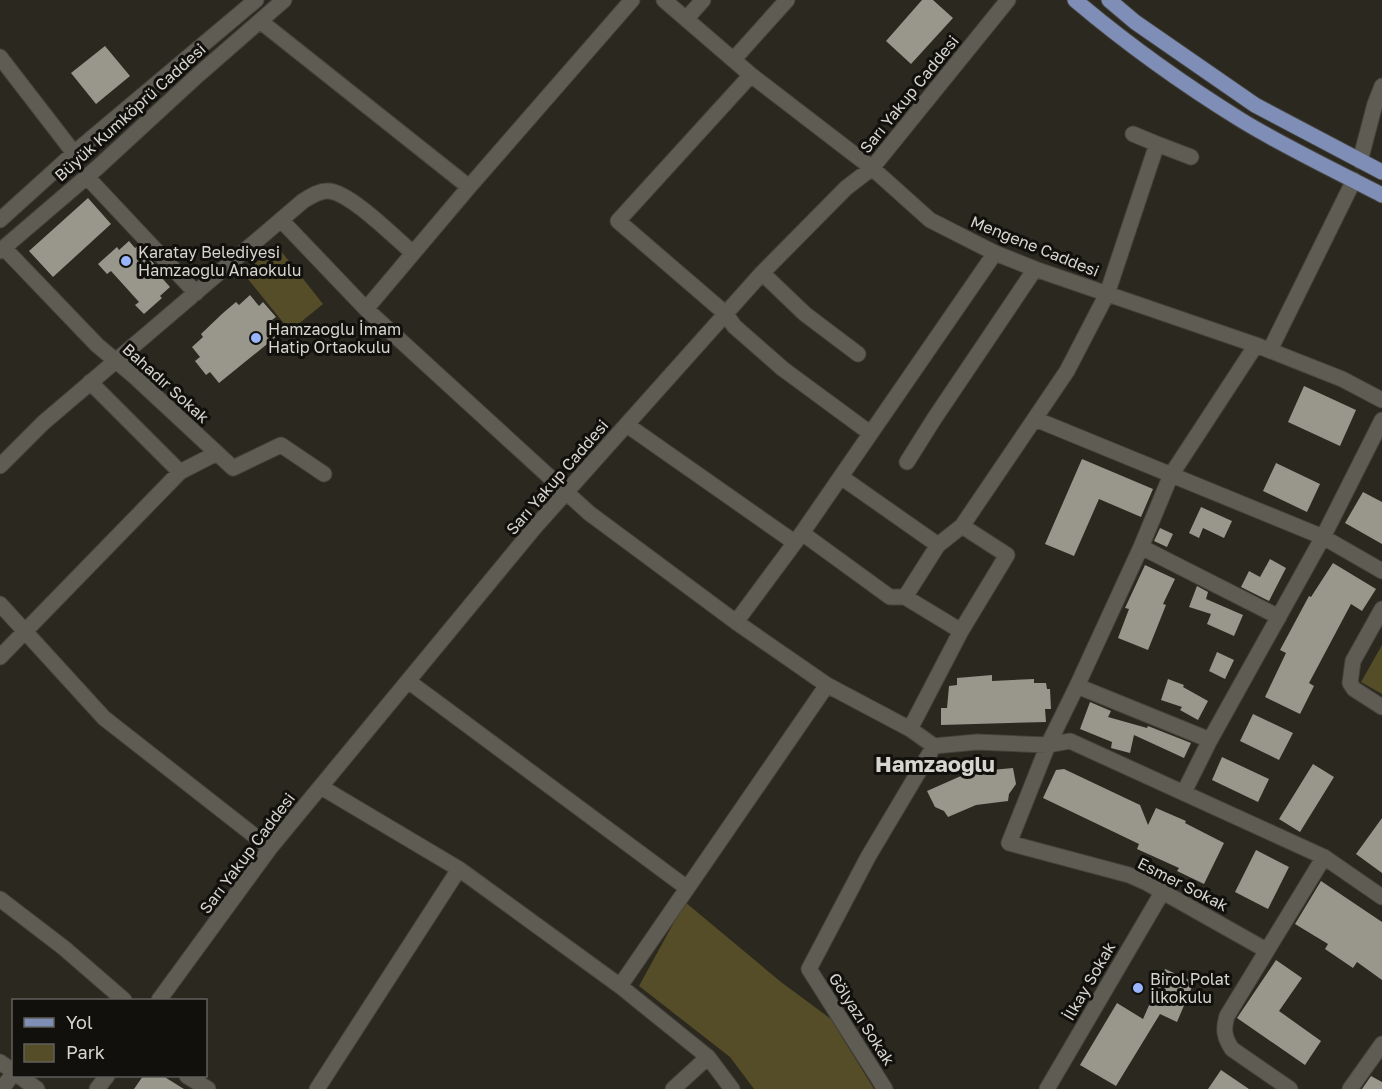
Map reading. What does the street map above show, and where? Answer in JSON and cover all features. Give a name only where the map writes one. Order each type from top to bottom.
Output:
[{"type":"main road","points":[[1075,0],[1109,29],[1165,70],[1243,121],[1382,195]]},
{"type":"main road","points":[[1109,0],[1135,22],[1255,105],[1382,172]]},
{"type":"street","name":"Büyük Kumköprü Caddesi","points":[[0,220],[74,153],[256,0]]},
{"type":"street","name":"Büyük Kumköprü Caddesi","points":[[2,249],[87,177],[284,0]]},
{"type":"street","points":[[366,309],[469,187],[633,0]]},
{"type":"street","name":"Mengene Caddesi","points":[[664,0],[751,75],[872,168],[930,220],[995,253],[1035,269],[1263,347],[1342,379],[1382,400]]},
{"type":"street","points":[[687,18],[703,0]]},
{"type":"street","points":[[734,60],[787,0]]},
{"type":"street","name":"Sarı Yakup Caddesi","points":[[160,999],[270,848],[535,527],[762,273],[846,188],[872,168],[1008,0]]},
{"type":"street","points":[[260,21],[469,187]]},
{"type":"street","points":[[0,57],[74,153]]},
{"type":"street","points":[[751,75],[618,221],[726,314],[734,326],[783,369],[870,433]]},
{"type":"street","points":[[1360,160],[1382,86]]},
{"type":"street","points":[[1133,134],[1191,157]]},
{"type":"street","points":[[905,597],[938,545],[962,526],[1067,371],[1107,294],[1157,144]]},
{"type":"street","points":[[87,177],[196,293]]},
{"type":"street","points":[[1048,745],[1141,547],[1171,475],[1263,347],[1354,180]]},
{"type":"street","points":[[0,466],[43,423],[90,382],[303,201],[321,191],[331,191],[355,203],[413,253]]},
{"type":"street","points":[[281,220],[366,309],[589,513],[736,622],[827,685],[910,729],[934,746],[977,742],[1048,745],[1070,741],[1324,857],[1382,897]]},
{"type":"street","name":"Bahadır Sokak","points":[[2,249],[97,345],[233,468],[281,445],[324,474]]},
{"type":"street","points":[[736,622],[841,477],[995,253]]},
{"type":"street","points":[[907,462],[1035,269]]},
{"type":"street","points":[[762,273],[805,314],[858,354]]},
{"type":"street","points":[[90,382],[180,472]]},
{"type":"street","points":[[1035,419],[1323,537],[1382,571]]},
{"type":"street","points":[[1184,792],[1210,740],[1323,537],[1382,420]]},
{"type":"street","points":[[627,424],[890,597],[905,597],[961,632]]},
{"type":"street","points":[[0,657],[180,472],[217,453]]},
{"type":"street","points":[[841,477],[938,545]]},
{"type":"street","points":[[910,729],[961,632],[1007,555],[962,526]]},
{"type":"street","points":[[1141,547],[1279,617]]},
{"type":"street","points":[[0,604],[104,718],[270,848]]},
{"type":"street","points":[[1382,609],[1353,661],[1350,683],[1354,689],[1382,707]]},
{"type":"street","points":[[408,681],[687,888]]},
{"type":"street","points":[[620,986],[827,685]]},
{"type":"street","points":[[1077,686],[1210,740]]},
{"type":"street","name":"Esmer Sokak","points":[[1048,745],[1009,843],[1129,875],[1163,891],[1266,950]]},
{"type":"street","name":"Gölyazı Sokak","points":[[885,1089],[808,969],[868,856],[934,746]]},
{"type":"street","points":[[321,787],[459,869],[620,986],[708,1057],[732,1089]]},
{"type":"street","points":[[1290,1089],[1232,1049],[1225,1039],[1224,1027],[1227,1016],[1324,857]]},
{"type":"street","points":[[317,1089],[459,869]]},
{"type":"street","name":"İlkay Sokak","points":[[1047,1089],[1163,891]]},
{"type":"street","points":[[0,899],[64,948],[123,999]]},
{"type":"street","points":[[1350,1089],[1382,1044]]},
{"type":"street","points":[[673,1089],[708,1057]]},
{"type":"street","points":[[2,1089],[12,1075]]},
{"type":"street","points":[[20,1077],[37,1089]]},
{"type":"street","points":[[97,1089],[106,1077]]},
{"type":"street","points":[[189,1077],[208,1089]]},
{"type":"green space","points":[[277,246],[323,304],[290,331],[243,273]]},
{"type":"green space","points":[[1382,645],[1382,694],[1361,682]]},
{"type":"green space","points":[[685,902],[781,982],[831,1019],[874,1089],[754,1089],[730,1057],[639,986]]},
{"type":"building","points":[[922,0],[933,0],[953,18],[911,64],[886,41]]},
{"type":"building","points":[[105,46],[130,76],[96,104],[71,73]]},
{"type":"building","points":[[88,198],[111,224],[53,277],[29,251]]},
{"type":"building","points":[[129,241],[135,248],[138,246],[165,276],[162,278],[170,287],[160,296],[162,298],[144,314],[135,305],[139,302],[111,271],[107,274],[98,264],[117,247],[119,250]]},
{"type":"building","points":[[250,295],[259,306],[263,302],[276,317],[272,320],[282,332],[219,383],[210,372],[206,375],[195,361],[200,357],[192,347],[203,337],[201,334],[223,313],[236,302],[239,305]]},
{"type":"building","points":[[1304,386],[1356,410],[1340,446],[1288,422]]},
{"type":"building","points":[[1082,459],[1153,489],[1141,517],[1099,499],[1074,556],[1045,544]]},
{"type":"building","points":[[1276,463],[1320,484],[1307,512],[1263,491]]},
{"type":"building","points":[[1363,492],[1382,502],[1382,544],[1345,523]]},
{"type":"building","points":[[1201,507],[1232,521],[1224,538],[1203,528],[1199,538],[1189,533]]},
{"type":"building","points":[[1160,528],[1173,534],[1167,547],[1154,541]]},
{"type":"building","points":[[1270,559],[1286,568],[1269,601],[1241,587],[1249,571],[1260,577]]},
{"type":"building","points":[[1333,563],[1376,589],[1362,611],[1351,604],[1309,683],[1314,686],[1300,714],[1265,697],[1286,653],[1280,650],[1309,596],[1311,597]]},
{"type":"building","points":[[1145,565],[1175,579],[1163,604],[1166,605],[1148,650],[1118,638],[1129,609],[1125,608]]},
{"type":"building","points":[[1197,586],[1208,592],[1206,599],[1243,615],[1234,636],[1207,624],[1211,614],[1189,607]]},
{"type":"building","points":[[1217,652],[1234,660],[1225,679],[1209,671]]},
{"type":"building","points":[[992,675],[992,681],[1034,679],[1034,683],[1046,683],[1047,689],[1050,689],[1051,709],[1045,709],[1046,722],[941,725],[941,708],[947,708],[949,686],[957,685],[957,678]]},
{"type":"building","points":[[1168,679],[1184,685],[1183,687],[1208,701],[1198,720],[1180,710],[1182,707],[1161,700]]},
{"type":"building","points":[[1090,702],[1111,711],[1108,717],[1147,728],[1148,726],[1191,743],[1184,758],[1134,735],[1130,753],[1111,748],[1112,742],[1080,729]]},
{"type":"building","points":[[1253,714],[1293,733],[1279,760],[1240,741]]},
{"type":"building","points":[[1222,757],[1269,779],[1258,802],[1212,780]]},
{"type":"building","points":[[1313,764],[1334,777],[1300,832],[1279,819]]},
{"type":"building","points":[[1013,768],[1016,784],[1009,794],[1008,801],[976,805],[948,817],[944,811],[935,807],[927,791],[970,772]]},
{"type":"building","points":[[1064,769],[1140,805],[1148,825],[1156,808],[1186,821],[1185,823],[1224,843],[1204,884],[1177,871],[1179,868],[1137,849],[1139,844],[1043,798],[1056,770]]},
{"type":"building","points":[[1382,818],[1382,873],[1356,854]]},
{"type":"building","points":[[1256,850],[1289,867],[1268,909],[1235,892]]},
{"type":"building","points":[[1321,881],[1382,922],[1382,980],[1357,962],[1353,968],[1325,949],[1328,944],[1295,924]]},
{"type":"building","points":[[1276,960],[1302,978],[1279,1011],[1321,1041],[1305,1065],[1237,1018]]},
{"type":"building","points":[[1165,969],[1194,982],[1177,1022],[1160,1014],[1116,1086],[1080,1065],[1117,1003],[1143,1019]]},
{"type":"building","points":[[1221,1070],[1249,1089],[1208,1089]]},
{"type":"building","points":[[1371,1076],[1382,1082],[1382,1089],[1362,1089]]},
{"type":"building","points":[[142,1077],[165,1077],[184,1089],[134,1089]]},
{"type":"place","name":"Karatay Belediyesi Hamzaoğlu Anaokulu","points":[[126,261]]},
{"type":"place","name":"Hamzaoğlu İmam Hatip Ortaokulu","points":[[256,338]]},
{"type":"place","name":"Birol Polat İlkokulu","points":[[1138,988]]},
{"type":"district","name":"Hamzaoğlu","points":[[935,764]]}]
